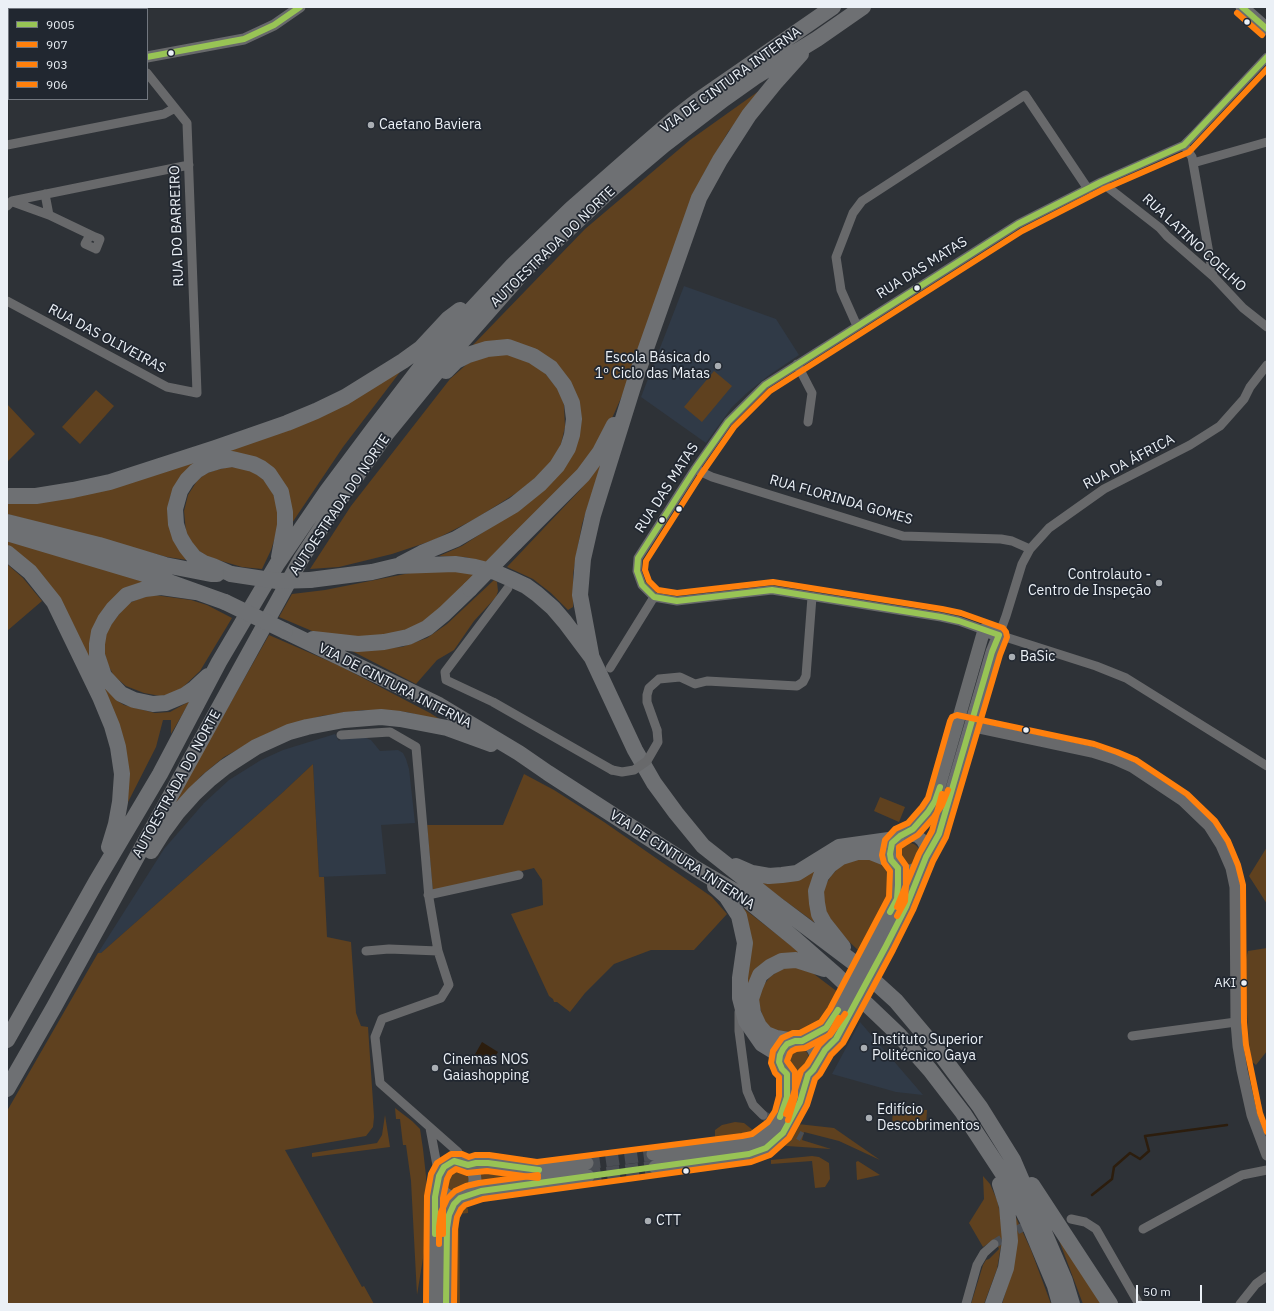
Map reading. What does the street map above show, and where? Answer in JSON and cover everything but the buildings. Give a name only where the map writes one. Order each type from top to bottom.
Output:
[{"type":"highway","name":"VIA DE CINTURA INTERNA","points":[[219,662],[277,564],[327,491],[424,363],[498,281],[571,209],[675,118],[697,101],[833,7]]},
{"type":"highway","name":"VIA DE CINTURA INTERNA","points":[[817,39],[863,7]]},
{"type":"highway","points":[[592,658],[580,595],[583,559],[593,515],[637,374],[699,198],[720,160],[749,115],[775,83],[817,39]]},
{"type":"highway","name":"AUTOESTRADA DO NORTE","points":[[7,1089],[302,559],[336,505],[387,433],[490,309],[524,272],[578,219],[634,169],[694,122],[755,77],[817,39]]},
{"type":"highway","points":[[7,496],[36,496],[110,482],[229,443],[316,411],[345,397],[421,348],[448,319],[498,281]]},
{"type":"highway","points":[[387,433],[456,361],[468,355],[487,349],[508,347],[533,356],[550,368],[564,385],[572,403],[574,419],[572,435],[568,448],[557,466],[540,484],[508,509],[456,538],[397,566]]},
{"type":"highway","points":[[290,634],[323,641],[358,644],[384,642],[408,637],[428,628],[470,589],[583,475],[600,452],[619,416],[637,374]]},
{"type":"highway","points":[[231,574],[204,563],[194,557],[180,537],[176,524],[175,509],[180,491],[187,480],[196,471],[206,465],[219,461],[232,459],[253,464],[269,474],[281,492],[285,512],[285,525],[277,564]]},
{"type":"highway","points":[[7,522],[165,565],[211,574],[231,574],[278,580],[310,580],[372,572],[397,566],[435,564],[475,567],[494,572],[516,581],[537,594],[553,608],[592,658]]},
{"type":"highway","points":[[7,533],[120,566],[196,592]]},
{"type":"highway","points":[[7,553],[30,572],[54,602],[100,697],[112,726],[118,747],[122,774],[120,802],[116,824],[96,882]]},
{"type":"highway","points":[[196,592],[161,587],[145,589],[127,595],[113,609],[99,632],[97,655],[100,666],[104,676],[121,694],[134,700],[153,704],[166,703],[185,695],[212,673],[219,662]]},
{"type":"highway","name":"VIA DE CINTURA INTERNA","points":[[196,592],[224,602],[439,705],[519,753],[698,870],[741,895],[795,939],[835,974],[899,1035],[930,1070],[963,1114],[1007,1180],[1027,1219],[1055,1286],[1060,1304]]},
{"type":"highway","name":"VIA DE CINTURA INTERNA","points":[[592,658],[635,750],[654,783],[703,846],[853,962],[896,1001],[939,1052],[980,1107],[1013,1160],[1065,1281],[1072,1304]]},
{"type":"highway","name":"AUTOESTRADA DO NORTE","points":[[7,1040],[96,882],[160,774],[219,662]]},
{"type":"highway","points":[[54,1007],[163,832],[178,813],[194,794],[210,779],[240,757],[272,739],[289,732],[326,722],[363,718],[400,719],[447,728],[495,745],[548,773]]},
{"type":"highway","points":[[719,858],[752,873],[769,876],[782,875],[797,873],[839,847],[901,836]]},
{"type":"highway","points":[[853,962],[819,914],[816,903],[816,891],[821,876],[830,865],[841,857],[857,852],[871,852],[895,864]]},
{"type":"highway","points":[[698,870],[726,896],[739,916],[745,943],[740,978],[740,998],[746,1021],[762,1044],[780,1055]]},
{"type":"highway","points":[[798,1041],[776,1038],[766,1034],[759,1026],[753,1013],[752,999],[760,975],[770,967],[782,961],[796,960],[835,974]]},
{"type":"highway","points":[[993,1159],[1007,1206],[1010,1241],[1006,1268],[993,1304]]},
{"type":"highway","points":[[1013,1160],[1021,1168],[1104,1298],[1110,1304]]},
{"type":"main road","points":[[1242,7],[1267,29]]},
{"type":"main road","points":[[895,864],[904,870],[911,871],[918,868],[925,860],[932,850],[939,834],[964,724],[984,630],[999,635],[964,724],[936,801],[913,829],[901,836],[892,843],[890,849],[895,864],[898,885],[897,899],[877,937],[841,1018],[836,1040],[825,1050],[813,1070],[808,1075],[801,1078],[794,1078],[782,1069],[780,1055],[783,1049],[788,1044],[826,1028],[841,1018],[886,946],[906,907],[925,860],[927,850],[922,840],[911,834],[901,836]]},
{"type":"main road","points":[[798,1041],[809,1044],[814,1049],[816,1064]]},
{"type":"main road","points":[[787,1074],[787,1097],[782,1114],[774,1128],[768,1133],[755,1141],[744,1144],[654,1161],[742,1155],[766,1148],[783,1133],[792,1118],[800,1102],[808,1075]]},
{"type":"main road","points":[[434,1304],[435,1197],[439,1179],[444,1167],[454,1161],[464,1163],[488,1163],[537,1170],[587,1169],[453,1198],[446,1195],[441,1190],[439,1179]]},
{"type":"main road","points":[[446,1304],[447,1228],[454,1204],[472,1191],[475,1184],[473,1170],[464,1163]]},
{"type":"street","points":[[148,57],[244,39],[274,25],[300,7]]},
{"type":"street","name":"RUA DAS MATAS","points":[[654,597],[642,585],[637,571],[638,558],[695,469],[728,422],[765,385],[1018,224],[1101,182],[1184,145],[1267,57]]},
{"type":"street","name":"RUA DO BARREIRO","points":[[148,73],[187,123],[198,393]]},
{"type":"street","points":[[857,326],[841,290],[836,257],[853,213],[862,201],[1025,95],[1088,189]]},
{"type":"street","points":[[7,145],[164,114],[175,108]]},
{"type":"street","points":[[1193,162],[1267,142]]},
{"type":"street","points":[[1184,145],[1192,157],[1213,276]]},
{"type":"street","points":[[10,204],[45,194],[189,165]]},
{"type":"street","name":"RUA LATINO COELHO","points":[[1101,182],[1160,228],[1167,236],[1213,276],[1243,308],[1267,327]]},
{"type":"street","points":[[45,194],[49,215]]},
{"type":"street","points":[[10,204],[49,215],[90,235]]},
{"type":"street","name":"RUA DAS OLIVEIRAS","points":[[7,301],[167,387],[198,393]]},
{"type":"street","points":[[797,364],[812,393],[808,422]]},
{"type":"street","name":"RUA DA ÁFRICA","points":[[999,635],[1022,564],[1030,549],[1049,528],[1104,488],[1190,445],[1220,426],[1244,399],[1250,387],[1267,365]]},
{"type":"street","name":"RUA FLORINDA GOMES","points":[[695,469],[712,477],[903,536],[1001,539],[1012,541],[1030,549]]},
{"type":"street","points":[[508,588],[444,672],[446,680],[493,702],[612,770],[622,772],[634,770],[647,761],[658,742],[657,730],[647,702],[647,695],[649,688],[660,679],[680,677],[695,684],[707,681],[797,686],[803,682],[806,676],[812,597]]},
{"type":"street","points":[[610,668],[654,597],[678,601],[772,590],[941,617],[959,621],[984,630]]},
{"type":"street","points":[[999,635],[1096,666],[1126,678],[1267,766]]},
{"type":"street","points":[[964,724],[1092,752],[1114,759],[1132,767],[1183,801],[1209,826],[1221,845],[1231,868],[1235,887],[1236,1022],[1242,1070],[1250,1108],[1267,1155]]},
{"type":"street","points":[[341,735],[390,732],[416,746],[428,895],[438,951],[449,985],[441,998],[382,1019],[375,1037],[380,1083],[458,1152],[464,1163]]},
{"type":"street","points":[[428,895],[519,875]]},
{"type":"street","points":[[366,951],[389,949],[438,951]]},
{"type":"street","points":[[740,998],[739,1031],[747,1091],[753,1105],[763,1115]]},
{"type":"street","points":[[1132,1036],[1236,1022]]},
{"type":"street","points":[[430,1128],[439,1179]]},
{"type":"street","points":[[1143,1229],[1242,1175],[1267,1170]]},
{"type":"street","points":[[1071,1219],[1085,1222],[1096,1229],[1139,1304]]},
{"type":"street","points":[[966,1304],[977,1265],[984,1254],[994,1244]]},
{"type":"street","points":[[1240,1304],[1256,1284],[1267,1276]]},
{"type":"shaded area","points":[[763,88],[728,132],[704,173],[686,216],[625,389],[613,416],[596,447],[574,476],[486,563],[465,557],[439,556],[462,546],[514,512],[580,429],[553,360],[472,346],[585,229],[690,140]]},
{"type":"shaded area","name":"Escola Básica do 1º Ciclo das Matas","points":[[684,286],[776,319],[799,355],[768,376],[732,407],[706,443],[641,397]]},
{"type":"shaded area","points":[[509,354],[541,368],[560,392],[564,405],[565,427],[560,448],[548,468],[518,492],[475,519],[434,540],[392,554],[339,567],[310,569],[351,506],[450,379],[467,364],[484,356]]},
{"type":"shaded area","points":[[714,371],[732,386],[702,422],[684,407]]},
{"type":"shaded area","points":[[400,372],[343,447],[292,523],[253,456],[179,479],[170,497],[168,514],[187,560],[167,557],[7,514],[7,503],[99,488]]},
{"type":"shaded area","points":[[96,390],[114,406],[80,444],[62,427]]},
{"type":"shaded area","points":[[7,404],[35,434],[7,462]]},
{"type":"shaded area","points":[[604,458],[582,524],[573,574],[573,607],[568,610],[551,593],[533,579],[507,567],[580,490]]},
{"type":"shaded area","points":[[229,467],[245,468],[257,474],[268,484],[275,498],[278,510],[277,531],[271,550],[262,569],[242,567],[208,557],[195,548],[186,532],[184,511],[188,495],[197,481],[205,474]]},
{"type":"shaded area","points":[[7,541],[87,563],[146,582],[93,627],[116,700],[124,705],[155,713],[170,712],[190,701],[171,734],[171,720],[163,720],[156,747],[126,806],[89,662],[7,546]]},
{"type":"shaded area","points":[[7,564],[23,578],[42,601],[7,631]]},
{"type":"shaded area","points":[[425,570],[477,573],[428,620],[410,629],[389,635],[366,637],[327,634],[312,631],[279,617],[292,594],[325,590]]},
{"type":"shaded area","points":[[494,580],[497,582],[498,591],[496,597],[474,621],[454,650],[437,660],[416,684],[350,650],[402,647],[427,638],[447,624]]},
{"type":"shaded area","points":[[154,595],[191,600],[207,605],[232,618],[200,671],[173,694],[160,696],[144,693],[126,686],[114,676],[108,665],[104,651],[104,634],[127,604],[141,598]]},
{"type":"shaded area","points":[[269,635],[340,666],[430,713],[446,723],[407,712],[363,710],[321,716],[275,730],[224,757],[201,776],[159,829]]},
{"type":"shaded area","points":[[335,734],[339,741],[340,739],[364,737],[371,740],[380,751],[398,750],[403,753],[406,759],[409,769],[415,823],[381,825],[386,874],[319,877],[313,764],[101,953],[98,953],[164,849],[204,803],[229,780],[261,760],[283,750]]},
{"type":"shaded area","points":[[313,764],[319,877],[324,877],[327,937],[351,942],[356,1013],[361,1026],[368,1027],[374,1117],[373,1127],[366,1136],[285,1150],[362,1287],[364,1286],[374,1304],[7,1304],[7,1111],[98,953],[101,953]]},
{"type":"shaded area","points":[[524,774],[554,790],[604,822],[712,897],[727,914],[694,950],[651,950],[614,964],[585,993],[570,1012],[557,1002],[554,1002],[549,996],[511,914],[543,905],[542,880],[534,868],[433,893],[427,825],[503,825]]},
{"type":"shaded area","points":[[880,797],[905,807],[899,822],[874,811]]},
{"type":"shaded area","points":[[909,843],[917,846],[920,854],[917,862],[909,865],[901,862],[898,854],[901,846]]},
{"type":"shaded area","points":[[1267,847],[1267,904],[1249,876]]},
{"type":"shaded area","points":[[864,857],[884,863],[892,881],[893,891],[860,952],[838,931],[822,905],[823,889],[831,876],[841,865]]},
{"type":"shaded area","points":[[827,860],[814,922],[754,878]]},
{"type":"shaded area","points":[[743,908],[802,954],[781,954],[746,995]]},
{"type":"shaded area","points":[[1267,948],[1267,1051],[1256,1065],[1250,1060],[1244,967],[1248,951]]},
{"type":"shaded area","points":[[796,966],[810,971],[839,993],[828,1016],[820,1025],[807,1032],[799,1030],[788,1032],[774,1030],[765,1024],[758,1001],[762,987],[770,977],[781,969]]},
{"type":"shaded area","name":"Instituto Superior Politécnico Gaya","points":[[860,1022],[923,1095],[896,1092],[832,1074]]},
{"type":"shaded area","points":[[482,1042],[498,1052],[490,1065],[474,1056]]},
{"type":"shaded area","points":[[798,1048],[806,1051],[809,1059],[806,1067],[798,1070],[790,1067],[787,1059],[790,1051]]},
{"type":"shaded area","points":[[395,1108],[420,1129],[423,1149],[426,1176],[425,1246],[417,1295],[411,1181],[406,1145],[403,1145],[400,1119],[396,1119]]},
{"type":"shaded area","points":[[893,1108],[927,1110],[926,1126],[892,1124]]},
{"type":"shaded area","points":[[385,1115],[390,1147],[312,1157],[312,1153],[377,1143],[382,1135]]},
{"type":"shaded area","points":[[735,1122],[744,1123],[754,1131],[720,1138],[715,1137],[715,1130],[722,1125]]},
{"type":"shaded area","points":[[798,1124],[834,1128],[880,1160],[839,1141],[804,1132],[802,1140],[831,1149],[784,1145]]},
{"type":"shaded area","points":[[812,1156],[819,1157],[829,1163],[830,1179],[825,1187],[815,1188],[812,1161],[771,1164],[771,1160]]},
{"type":"shaded area","points":[[858,1161],[880,1175],[857,1180],[856,1162]]},
{"type":"shaded area","points":[[477,1166],[587,1167],[588,1170],[480,1184],[480,1172]]},
{"type":"shaded area","points":[[461,1169],[469,1175],[470,1178],[468,1185],[461,1190],[451,1190],[445,1185],[445,1177],[451,1171]]},
{"type":"shaded area","points":[[983,1176],[990,1184],[997,1200],[1003,1234],[997,1269],[984,1304],[971,1304],[983,1265],[986,1260],[999,1249],[995,1239],[983,1247],[969,1223],[984,1199]]},
{"type":"shaded area","points":[[460,1207],[466,1207],[468,1209],[468,1213],[459,1214],[460,1304],[453,1304],[453,1229],[455,1217]]},
{"type":"shaded area","points":[[1014,1213],[1031,1250],[1051,1304],[1002,1304],[1010,1278]]},
{"type":"shaded area","points":[[1054,1227],[1103,1304],[1083,1304]]},
{"type":"waterway","points":[[1092,1195],[1112,1179],[1114,1167],[1130,1153],[1140,1159],[1149,1151],[1145,1136],[1227,1125]]},
{"type":"tunnel","points":[[763,1115],[802,1137]]},
{"type":"tunnel","points":[[587,1163],[653,1154]]},
{"type":"tunnel","points":[[588,1176],[655,1167]]},
{"type":"tunnel","points":[[994,1244],[1033,1222]]},
{"type":"transit line","name":"9005","points":[[148,57],[244,39],[274,25],[300,7]]},
{"type":"transit line","name":"9005","points":[[1242,7],[1267,29]]},
{"type":"transit line","name":"906","points":[[1237,13],[1262,35]]},
{"type":"transit line","name":"9005","points":[[446,1304],[447,1228],[449,1215],[454,1204],[460,1198],[481,1191],[749,1154],[766,1148],[783,1133],[800,1102],[808,1075],[813,1070],[825,1050],[836,1039],[886,946],[906,907],[926,857],[939,834],[992,652],[999,635],[959,621],[941,617],[772,590],[677,601],[654,597],[642,585],[637,571],[638,558],[695,469],[728,422],[765,385],[1018,224],[1101,182],[1184,145],[1267,57]]},
{"type":"transit line","name":"907","points":[[454,1304],[455,1229],[457,1217],[465,1205],[483,1199],[751,1162],[770,1155],[789,1138],[807,1105],[815,1079],[820,1074],[831,1055],[843,1043],[893,950],[913,910],[933,861],[946,837],[1000,655],[1007,637],[1003,628],[961,613],[773,582],[677,593],[658,590],[649,581],[645,570],[646,561],[702,473],[734,427],[770,391],[1022,231],[1104,189],[1189,152],[1267,69]]},
{"type":"transit line","name":"903","points":[[426,1304],[427,1196],[431,1174],[437,1163],[451,1154],[462,1154],[469,1157],[475,1155],[489,1155],[537,1162],[742,1136],[752,1134],[768,1122],[775,1111],[779,1096],[779,1077],[775,1073],[771,1063],[773,1051],[782,1038],[793,1033],[800,1033],[821,1022],[830,1009],[889,897],[890,871],[884,863],[882,855],[885,840],[895,829],[908,823],[928,798],[950,721],[952,717],[957,715],[1094,744],[1117,752],[1136,760],[1187,794],[1215,821],[1228,841],[1238,865],[1243,885],[1244,1022],[1246,1045],[1260,1113],[1267,1132]]},
{"type":"transit line","name":"9005","points":[[890,912],[897,899],[898,885],[898,868],[891,860],[890,854],[892,843],[900,836],[913,829],[928,812],[935,801],[940,787]]},
{"type":"transit line","name":"907","points":[[897,916],[905,901],[906,885],[906,866],[899,856],[899,847],[918,835],[934,817],[942,805],[948,790]]},
{"type":"transit line","name":"903","points":[[897,907],[919,854],[932,831],[942,794]]},
{"type":"transit line","name":"9005","points":[[780,1117],[787,1097],[787,1074],[782,1069],[779,1062],[783,1049],[787,1044],[795,1041],[802,1041],[826,1028],[838,1010]]},
{"type":"transit line","name":"907","points":[[788,1120],[795,1097],[795,1072],[787,1061],[790,1053],[796,1049],[805,1048],[830,1035],[845,1014]]},
{"type":"transit line","name":"903","points":[[786,1114],[801,1071],[807,1065],[819,1045],[830,1034],[839,1018]]},
{"type":"transit line","name":"9005","points":[[435,1234],[435,1197],[439,1176],[444,1167],[454,1161],[468,1165],[488,1163],[539,1170]]},
{"type":"transit line","name":"907","points":[[443,1234],[443,1198],[447,1179],[450,1173],[456,1169],[467,1173],[487,1171],[538,1178]]},
{"type":"transit line","name":"903","points":[[439,1244],[441,1212],[447,1199],[455,1191],[466,1186],[479,1183],[538,1175]]},
{"type":"place","name":"Caetano Baviera","points":[[371,125]]},
{"type":"place","name":"Escola Básica do 1º Ciclo das Matas","points":[[718,366]]},
{"type":"place","name":"Controlauto - Centro de Inspeção","points":[[1159,583]]},
{"type":"place","name":"BaSic","points":[[1012,657]]},
{"type":"place","name":"AKI","points":[[1244,983]]},
{"type":"place","name":"Instituto Superior Politécnico Gaya","points":[[864,1048]]},
{"type":"place","name":"Cinemas NOS Gaiashopping","points":[[435,1068]]},
{"type":"place","name":"Edifício Descobrimentos","points":[[869,1118]]},
{"type":"place","name":"CTT","points":[[648,1221]]}]
